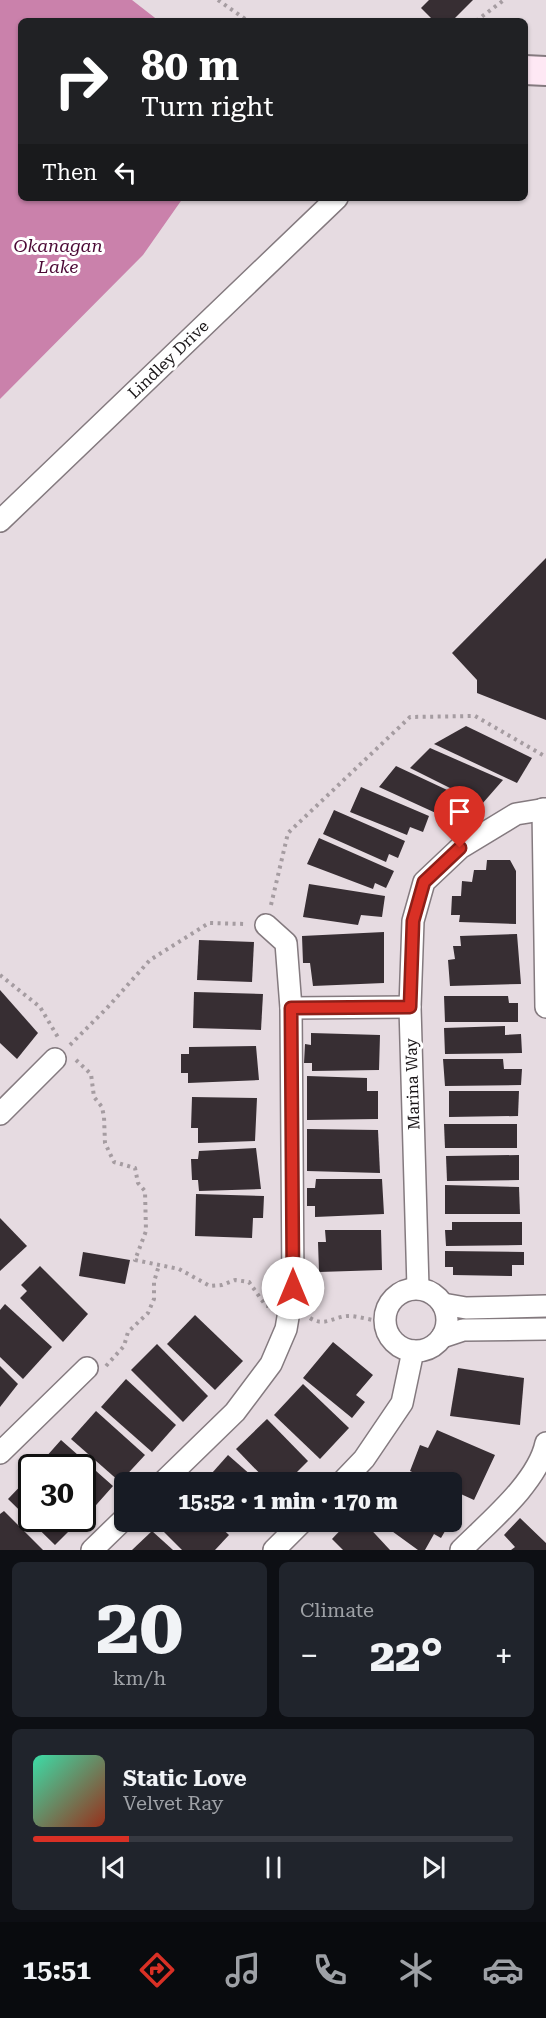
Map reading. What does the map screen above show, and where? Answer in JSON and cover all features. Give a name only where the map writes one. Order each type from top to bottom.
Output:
[{"type":"street","points":[[528,70],[546,72]]},
{"type":"street","name":"Lindley Drive","points":[[0,521],[334,201]]},
{"type":"street","points":[[544,809],[546,1007]]},
{"type":"street","name":"Marina Way","points":[[418,1288],[410,1007],[413,921],[424,882],[460,848],[516,814],[544,809]]},
{"type":"street","points":[[173,1472],[236,1412],[271,1364],[286,1329],[289,1313],[293,1288],[291,1008],[286,943],[266,925]]},
{"type":"street","points":[[291,1008],[410,1007]]},
{"type":"street","points":[[0,1114],[60,1054]]},
{"type":"street","points":[[418,1288],[436,1296],[443,1304],[447,1316],[446,1327],[442,1337],[434,1345],[424,1350],[413,1351],[397,1344],[388,1333],[385,1322],[386,1312],[390,1302],[397,1294],[418,1288]]},
{"type":"street","points":[[443,1304],[466,1308],[546,1306]]},
{"type":"street","points":[[442,1337],[463,1330],[546,1329]]},
{"type":"street","points":[[352,1472],[364,1459],[402,1403],[413,1351]]},
{"type":"street","points":[[0,1453],[87,1368]]},
{"type":"street","points":[[461,1550],[519,1492],[544,1455],[546,1443]]},
{"type":"street","points":[[92,1550],[114,1529]]},
{"type":"street","points":[[274,1550],[292,1532]]},
{"type":"path","points":[[218,0],[244,18]]},
{"type":"path","points":[[480,18],[504,0]]},
{"type":"path","points":[[60,1054],[107,1008],[150,960],[209,923],[266,925],[288,833],[410,717],[475,716],[546,756]]},
{"type":"path","points":[[0,975],[40,1006],[60,1054],[90,1074],[94,1097],[102,1107],[105,1143],[114,1162],[135,1168],[138,1183],[145,1191],[146,1231],[135,1260],[179,1269],[210,1286],[222,1286],[235,1280],[249,1282],[266,1306],[306,1316],[317,1323],[326,1323],[340,1317],[351,1316],[385,1322]]},
{"type":"path","points":[[87,1368],[101,1371],[124,1346],[128,1332],[148,1313],[154,1299],[154,1282],[159,1265]]},
{"type":"water","name":"Okanagan Lake","points":[[0,0],[132,0],[155,18],[18,18],[18,201],[181,201],[143,255],[0,399]]},
{"type":"building","points":[[429,0],[473,0],[455,18],[431,18],[421,8]]},
{"type":"building","points":[[546,558],[546,720],[477,693],[477,680],[452,653]]},
{"type":"building","points":[[466,726],[532,758],[517,783],[434,744]]},
{"type":"building","points":[[430,748],[503,780],[482,804],[410,768]]},
{"type":"building","points":[[396,766],[460,796],[455,812],[441,805],[438,814],[379,787]]},
{"type":"building","points":[[361,787],[429,816],[423,832],[410,827],[407,835],[350,812]]},
{"type":"building","points":[[334,810],[405,841],[398,858],[389,854],[386,862],[323,834]]},
{"type":"building","points":[[319,838],[394,871],[386,888],[375,883],[373,889],[307,864]]},
{"type":"building","points":[[487,860],[510,860],[516,871],[516,924],[459,922],[460,915],[451,915],[452,896],[461,896],[462,881],[472,882],[474,870],[486,870]]},
{"type":"building","points":[[309,884],[385,896],[382,917],[361,915],[358,925],[303,917]]},
{"type":"building","points":[[384,932],[384,983],[313,986],[310,963],[303,963],[302,936]]},
{"type":"building","points":[[517,934],[521,984],[450,986],[448,960],[455,959],[453,946],[461,946],[460,936]]},
{"type":"building","points":[[199,940],[254,942],[252,982],[197,980]]},
{"type":"building","points":[[0,990],[38,1033],[17,1059],[0,1043]]},
{"type":"building","points":[[194,992],[263,994],[261,1030],[193,1028]]},
{"type":"building","points":[[444,996],[508,996],[509,1003],[518,1003],[518,1022],[445,1022]]},
{"type":"building","points":[[505,1026],[505,1035],[521,1034],[522,1053],[445,1054],[444,1028]]},
{"type":"building","points":[[311,1033],[380,1035],[379,1070],[312,1071],[312,1063],[304,1063],[305,1044],[311,1045]]},
{"type":"building","points":[[256,1046],[259,1080],[188,1083],[188,1073],[181,1073],[181,1054],[189,1054],[189,1047]]},
{"type":"building","points":[[443,1059],[503,1059],[504,1069],[522,1069],[521,1085],[445,1086]]},
{"type":"building","points":[[307,1076],[367,1078],[367,1091],[378,1091],[378,1119],[307,1120]]},
{"type":"building","points":[[449,1091],[519,1091],[518,1116],[449,1117]]},
{"type":"building","points":[[192,1097],[257,1098],[255,1141],[198,1143],[198,1128],[191,1128]]},
{"type":"building","points":[[444,1124],[517,1124],[517,1148],[445,1148]]},
{"type":"building","points":[[307,1129],[378,1130],[380,1173],[307,1171]]},
{"type":"building","points":[[256,1148],[261,1189],[199,1191],[198,1180],[192,1180],[191,1159],[198,1159],[199,1151]]},
{"type":"building","points":[[519,1155],[519,1180],[447,1181],[446,1156]]},
{"type":"building","points":[[316,1179],[382,1179],[384,1214],[315,1217],[315,1206],[307,1206],[307,1188],[315,1188]]},
{"type":"building","points":[[445,1185],[519,1187],[520,1214],[445,1214]]},
{"type":"building","points":[[196,1194],[264,1196],[263,1218],[253,1218],[252,1238],[195,1236]]},
{"type":"building","points":[[0,1218],[27,1246],[0,1271]]},
{"type":"building","points":[[452,1222],[522,1222],[522,1245],[446,1246],[445,1230],[452,1230]]},
{"type":"building","points":[[325,1230],[381,1230],[382,1270],[319,1272],[318,1242],[326,1242]]},
{"type":"building","points":[[445,1251],[524,1252],[524,1265],[512,1265],[512,1276],[453,1275],[453,1267],[445,1267]]},
{"type":"building","points":[[83,1252],[130,1260],[125,1284],[79,1276]]},
{"type":"building","points":[[40,1266],[88,1314],[63,1342],[20,1298],[27,1291],[21,1285]]},
{"type":"building","points":[[5,1304],[52,1347],[23,1379],[0,1357],[0,1310]]},
{"type":"building","points":[[195,1315],[243,1361],[215,1390],[167,1344]]},
{"type":"building","points":[[333,1342],[373,1375],[356,1395],[365,1402],[352,1418],[303,1378]]},
{"type":"building","points":[[157,1344],[208,1396],[183,1422],[131,1370]]},
{"type":"building","points":[[0,1366],[18,1384],[0,1407]]},
{"type":"building","points":[[458,1368],[524,1378],[520,1425],[450,1416]]},
{"type":"building","points":[[126,1379],[176,1425],[152,1452],[101,1407]]},
{"type":"building","points":[[303,1384],[349,1428],[320,1459],[274,1415]]},
{"type":"building","points":[[96,1411],[145,1455],[129,1472],[114,1472],[114,1477],[96,1461],[96,1454],[88,1454],[71,1439]]},
{"type":"building","points":[[267,1419],[308,1461],[297,1472],[258,1472],[236,1449]]},
{"type":"building","points":[[437,1430],[495,1455],[474,1500],[462,1495],[462,1472],[410,1471],[420,1445],[428,1448]]},
{"type":"building","points":[[61,1440],[77,1454],[49,1454]]},
{"type":"building","points":[[228,1455],[248,1472],[213,1472]]},
{"type":"building","points":[[96,1471],[113,1486],[96,1505]]},
{"type":"building","points":[[18,1489],[18,1509],[8,1499]]},
{"type":"building","points":[[4,1511],[18,1525],[18,1532],[25,1532],[43,1550],[0,1550],[0,1514]]},
{"type":"building","points":[[520,1518],[546,1543],[546,1550],[511,1550],[515,1547],[504,1535]]},
{"type":"building","points":[[42,1532],[68,1532],[55,1545]]},
{"type":"building","points":[[153,1532],[173,1550],[132,1550]]},
{"type":"building","points":[[164,1532],[226,1532],[229,1535],[215,1550],[182,1550]]},
{"type":"building","points":[[339,1532],[373,1532],[390,1550],[343,1550],[332,1539]]},
{"type":"building","points":[[393,1532],[445,1532],[441,1538],[434,1534],[425,1550],[418,1550]]},
{"type":"route","points":[[293,1288],[291,1008],[410,1007],[413,921],[424,882],[460,848]]}]
